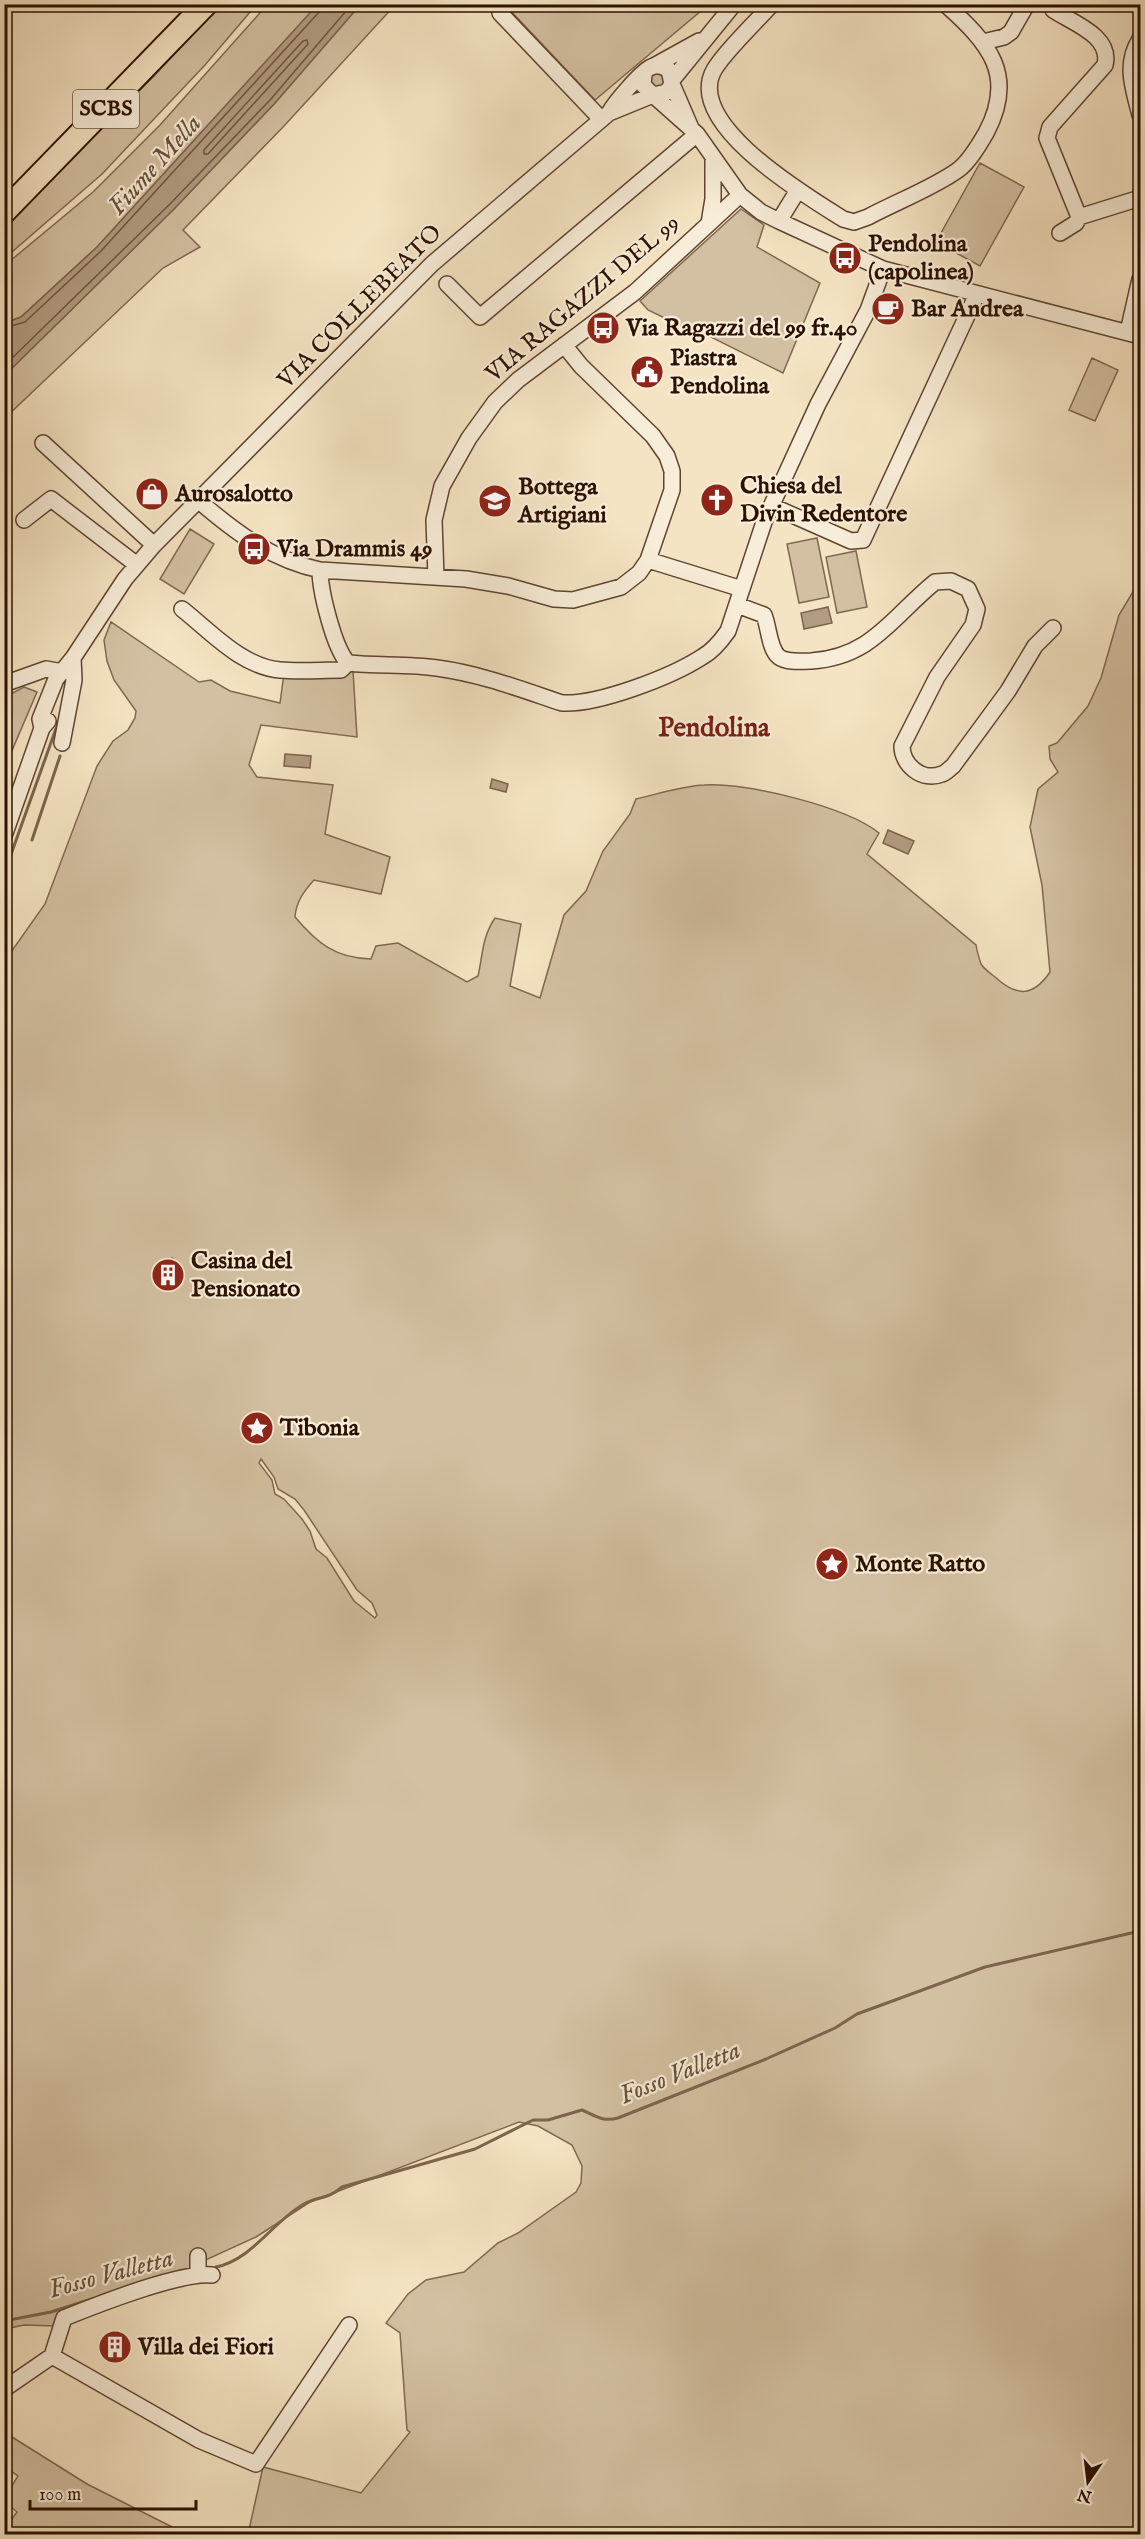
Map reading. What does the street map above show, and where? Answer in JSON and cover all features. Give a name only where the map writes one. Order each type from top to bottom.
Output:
[{"type":"highway","name":"SCBS","points":[[4,191],[186,4]]},
{"type":"highway","name":"SCBS","points":[[4,212],[206,4]]},
{"type":"street","name":"VIA COLLEBEATO","points":[[673,81],[734,4]]},
{"type":"street","points":[[772,4],[714,70],[710,88],[712,104],[735,138],[760,164],[843,219],[854,222],[868,217],[959,169],[981,142],[994,118],[999,96],[998,66],[975,31],[945,4]]},
{"type":"street","points":[[983,42],[1004,37],[1011,32],[1027,4]]},
{"type":"street","points":[[1053,10],[1096,37],[1102,44],[1106,59],[1103,67],[1050,127],[1047,138],[1079,217]]},
{"type":"street","points":[[500,13],[605,116]]},
{"type":"street","name":"VIA COLLEBEATO","points":[[63,672],[137,565],[154,545],[432,264],[605,116],[615,102],[647,71],[705,38]]},
{"type":"street","points":[[1140,39],[1131,62],[1140,115]]},
{"type":"street","points":[[1106,59],[1131,62]]},
{"type":"street","points":[[695,132],[643,85],[647,71],[664,67],[673,81],[695,132],[740,195],[761,212],[883,269],[1134,334],[1140,279]]},
{"type":"street","points":[[653,95],[667,92],[673,81]]},
{"type":"street","name":"VIA COLLEBEATO","points":[[605,116],[653,95]]},
{"type":"street","points":[[447,285],[480,317],[695,132]]},
{"type":"street","name":"VIA RAGAZZI DEL 99","points":[[709,223],[713,199],[713,157]]},
{"type":"street","points":[[779,221],[798,190]]},
{"type":"street","name":"VIA RAGAZZI DEL 99","points":[[436,577],[434,520],[442,486],[469,438],[495,402],[518,380],[635,292],[740,195]]},
{"type":"street","points":[[1060,233],[1076,223],[1079,217],[1140,198]]},
{"type":"street","points":[[182,609],[255,663],[278,670],[341,670],[348,663],[434,668],[493,679],[562,703],[594,701],[653,680],[702,657],[718,645],[728,631],[772,506],[818,404],[868,310],[883,269]]},
{"type":"street","points":[[772,506],[851,541],[863,540],[977,294]]},
{"type":"street","points":[[198,501],[251,543],[301,566],[320,570],[466,579],[508,586],[554,599],[573,600],[621,587],[639,573],[648,560],[672,490],[672,471],[667,456],[653,436],[581,366],[564,345]]},
{"type":"street","points":[[43,443],[154,545]]},
{"type":"street","points":[[24,520],[51,499],[137,565]]},
{"type":"street","points":[[648,560],[742,589]]},
{"type":"street","points":[[320,570],[320,585],[339,649],[348,663]]},
{"type":"street","points":[[737,605],[764,615],[770,627],[771,645],[780,657],[794,661],[825,660],[848,655],[865,646],[935,582],[951,581],[968,590],[977,609],[973,625],[927,694],[902,746],[902,757],[910,767],[926,776],[942,774],[953,765],[1008,691],[1035,646],[1053,628]]},
{"type":"street","points":[[62,744],[74,680],[73,658]]},
{"type":"street","points":[[4,684],[46,669],[63,672],[63,682],[47,722],[42,728],[4,836]]},
{"type":"street","points":[[4,820],[18,798]]},
{"type":"street","points":[[4,2389],[52,2356],[56,2336],[64,2318],[99,2304],[205,2275],[198,2256]]},
{"type":"street","points":[[52,2356],[199,2440],[256,2464],[349,2325]]},
{"type":"shaded area","points":[[220,5],[256,5],[205,65],[102,174],[5,258],[4,227],[155,75]]},
{"type":"shaded area","points":[[267,5],[318,5],[97,247],[21,317],[5,323],[4,266],[93,192],[160,125]]},
{"type":"shaded area","points":[[360,5],[395,5],[284,126],[183,230],[200,247],[163,268],[5,418],[5,375],[174,209],[275,103]]},
{"type":"shaded area","points":[[505,5],[708,5],[595,100]]},
{"type":"shaded area","points":[[654,72],[663,74],[666,86],[652,88],[649,76]]},
{"type":"shaded area","points":[[980,163],[1024,187],[980,266],[936,242]]},
{"type":"shaded area","points":[[741,209],[764,225],[757,247],[820,283],[783,373],[693,328],[691,331],[648,310],[640,301]]},
{"type":"shaded area","points":[[1092,358],[1118,370],[1095,421],[1069,410]]},
{"type":"shaded area","points":[[190,529],[214,544],[184,594],[160,579]]},
{"type":"shaded area","points":[[817,538],[829,597],[799,603],[787,544]]},
{"type":"shaded area","points":[[856,551],[867,607],[837,613],[826,557]]},
{"type":"shaded area","points":[[1140,580],[1140,2534],[248,2534],[263,2467],[361,2493],[410,2432],[407,2430],[400,2333],[386,2323],[408,2294],[426,2280],[464,2272],[498,2243],[518,2233],[576,2192],[581,2183],[582,2166],[572,2145],[538,2126],[519,2122],[310,2202],[256,2237],[201,2262],[193,2274],[56,2326],[24,2325],[5,2329],[4,962],[45,904],[97,766],[113,741],[128,730],[135,718],[136,711],[114,680],[107,661],[104,640],[111,622],[199,682],[211,680],[230,691],[280,703],[285,666],[353,671],[357,737],[261,725],[249,765],[257,777],[333,785],[325,834],[390,857],[381,894],[314,880],[301,897],[295,917],[319,941],[347,956],[371,959],[376,946],[398,943],[467,982],[478,976],[485,939],[495,918],[521,924],[510,986],[540,998],[564,915],[586,891],[603,851],[630,814],[636,799],[704,785],[745,788],[795,798],[864,823],[879,833],[867,854],[976,945],[981,964],[1003,984],[1018,991],[1031,990],[1050,972],[1042,885],[1030,827],[1038,789],[1058,772],[1050,759],[1049,746],[1057,743],[1088,706],[1101,678],[1119,615]],"holes":[[[172,1258],[182,1267],[177,1279],[174,1277],[178,1272],[170,1265],[166,1270],[163,1269]],[[261,1459],[274,1477],[278,1489],[295,1499],[357,1590],[372,1603],[377,1615],[375,1618],[354,1601],[327,1558],[316,1549],[310,1531],[302,1519],[284,1499],[275,1494],[272,1480],[259,1463]]]},
{"type":"shaded area","points":[[24,687],[37,692],[5,767],[5,690],[9,695]]},
{"type":"shaded area","points":[[4,2432],[87,2484],[186,2534],[5,2534],[5,2528],[17,2512],[5,2502],[5,2497],[18,2476],[5,2467]]},
{"type":"water","points":[[318,4],[360,5],[275,103],[174,209],[5,375],[5,323],[21,317],[97,247]]},
{"type":"water","points":[[828,607],[832,623],[804,629],[801,613]]},
{"type":"water","points":[[285,754],[311,756],[310,768],[284,766]]},
{"type":"water","points":[[492,779],[508,784],[506,792],[490,788]]},
{"type":"water","points":[[888,830],[914,841],[908,854],[883,843]]},
{"type":"waterway","points":[[4,874],[58,723]]},
{"type":"waterway","points":[[32,840],[60,756]]},
{"type":"waterway","name":"Fosso Valletta","points":[[216,2267],[241,2256],[304,2204],[332,2194],[342,2187],[475,2149],[533,2120],[548,2120],[582,2110],[603,2119],[618,2118],[766,2059],[835,2028],[857,2014],[985,1967],[1140,1931]]},
{"type":"waterway","name":"Fosso Valletta","points":[[4,2321],[51,2312],[92,2299]]},
{"type":"place","name":"Pendolina (capolinea)","points":[[845,258]]},
{"type":"place","name":"Bar Andrea","points":[[888,309]]},
{"type":"place","name":"Via Ragazzi del 99 fr.40","points":[[603,328]]},
{"type":"place","name":"Piastra Pendolina","points":[[647,372]]},
{"type":"place","name":"Aurosalotto","points":[[152,494]]},
{"type":"place","name":"Chiesa del Divin Redentore","points":[[717,500]]},
{"type":"place","name":"Bottega Artigiani","points":[[495,501]]},
{"type":"place","name":"Via Drammis 49","points":[[254,549]]},
{"type":"place","name":"Casina del Pensionato","points":[[168,1275]]},
{"type":"place","name":"Tibonia","points":[[257,1428]]},
{"type":"place","name":"Monte Ratto","points":[[832,1564]]},
{"type":"place","name":"Villa dei Fiori","points":[[115,2347]]},
{"type":"district","name":"Pendolina","points":[[714,729]]},
{"type":"water label","name":"Fiume Mella","points":[[155,165]]}]
